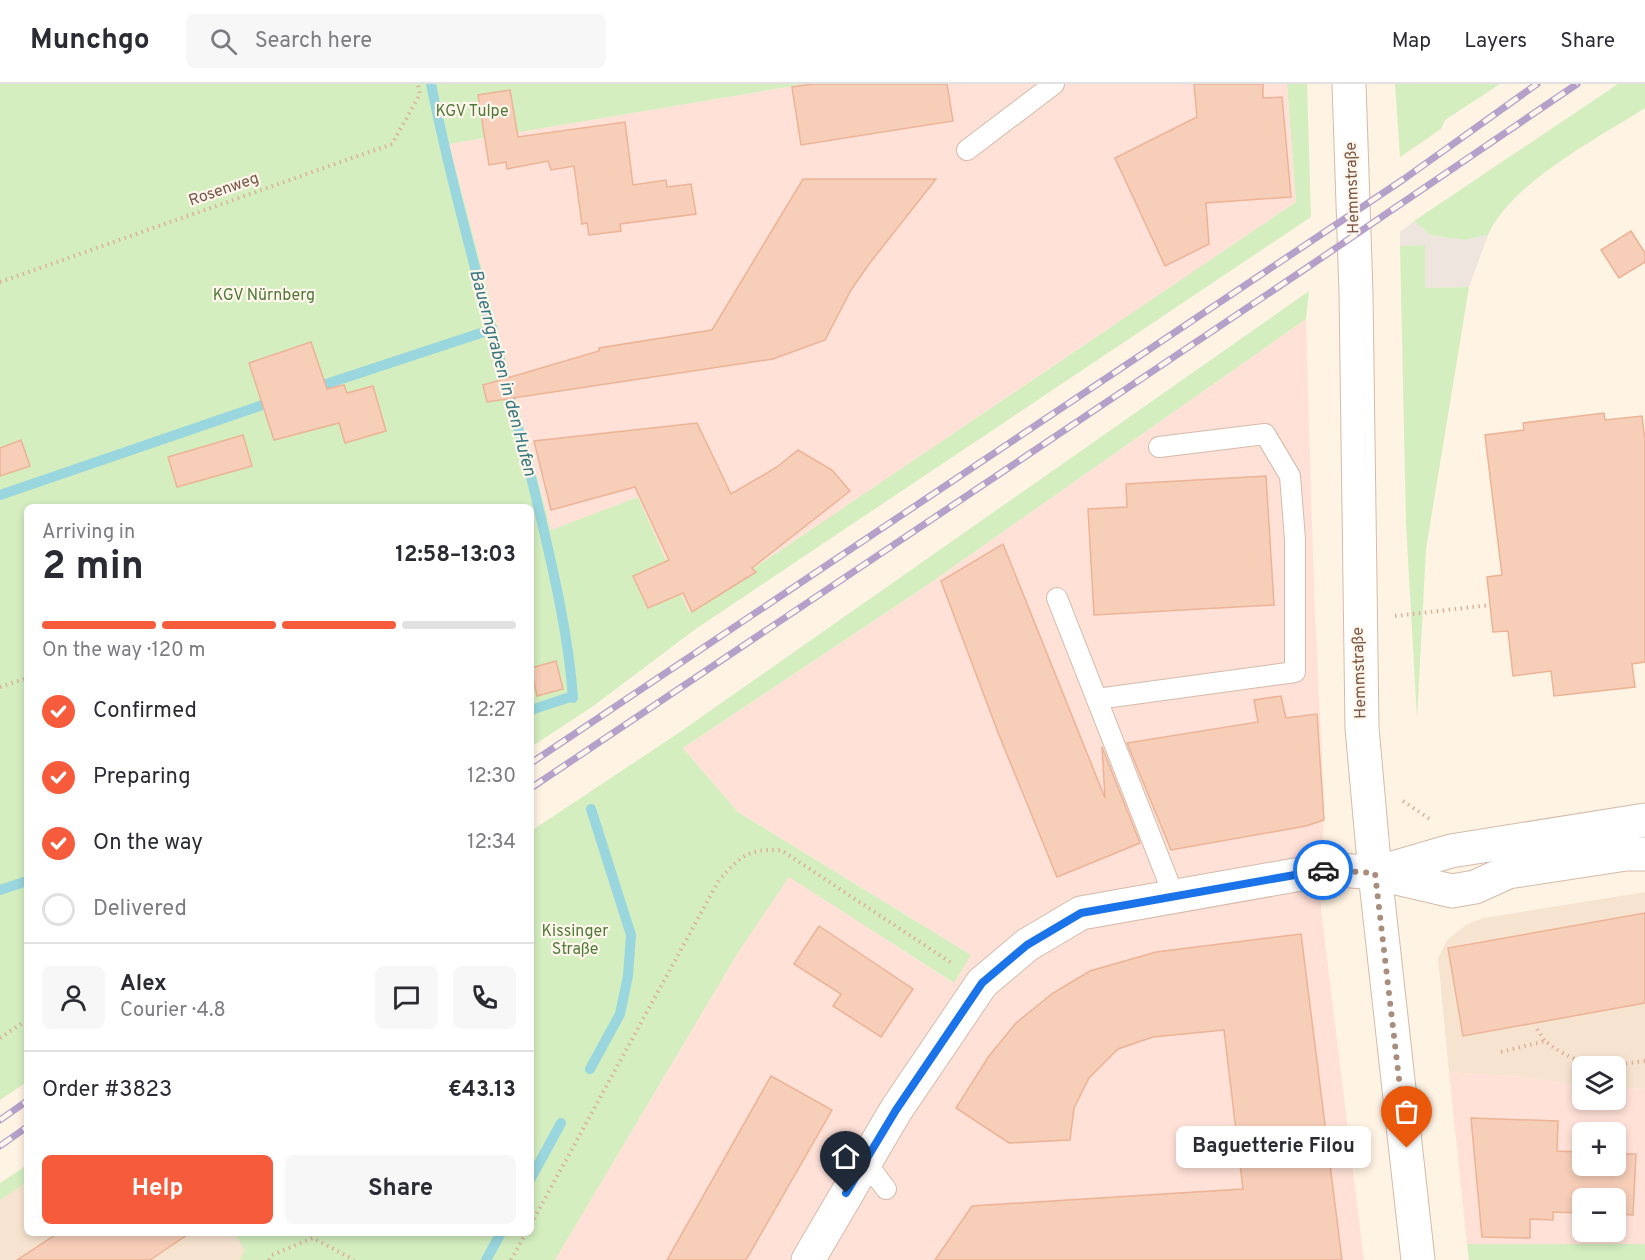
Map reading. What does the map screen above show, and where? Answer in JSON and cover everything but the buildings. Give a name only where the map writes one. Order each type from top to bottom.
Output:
[{"type":"street","name":"Hemmstraße","points":[[1349,84],[1356,282],[1362,728],[1375,873],[1418,1260]]},
{"type":"street","points":[[1375,873],[1451,851],[1645,820]]},
{"type":"street","points":[[808,1260],[896,1110],[982,983],[1027,945],[1081,913],[1329,869],[1375,873],[1452,891],[1475,887],[1508,872],[1626,854],[1645,854]]},
{"type":"lane","points":[[968,150],[1054,84]]},
{"type":"lane","points":[[1097,699],[1295,672],[1295,539],[1290,476],[1264,434],[1159,447]]},
{"type":"lane","points":[[1057,598],[1174,896]]},
{"type":"lane","points":[[865,1161],[886,1189]]},
{"type":"path","name":"Rosenweg","points":[[0,282],[392,144],[420,94],[418,84]]},
{"type":"path","points":[[1395,616],[1490,605]]},
{"type":"path","points":[[0,687],[24,679]]},
{"type":"path","points":[[1368,801],[1402,800],[1429,820],[1440,819]]},
{"type":"path","points":[[534,1219],[719,880],[740,857],[758,850],[781,850],[982,983]]},
{"type":"path","points":[[0,1038],[24,1022]]},
{"type":"path","points":[[1537,1029],[1545,1041],[1564,1057],[1584,1063],[1612,1065],[1645,1060]]},
{"type":"path","points":[[1501,1052],[1545,1041]]},
{"type":"path","points":[[511,1260],[524,1236]]},
{"type":"path","points":[[269,1260],[272,1255],[313,1238],[354,1260]]},
{"type":"shaded area","points":[[805,84],[1287,84],[1296,202],[689,612],[638,497],[551,530],[449,144]]},
{"type":"shaded area","points":[[1414,221],[1430,235],[1464,240],[1488,235],[1469,287],[1425,288],[1425,245],[1400,246],[1400,232]]},
{"type":"shaded area","points":[[1306,319],[1314,590],[1324,804],[1321,910],[1364,1260],[555,1260],[739,951],[789,876],[953,983],[971,955],[738,812],[683,748],[926,586]]},
{"type":"shaded area","points":[[1645,892],[1645,1089],[1626,1088],[1626,1056],[1572,1056],[1572,1084],[1525,1077],[1449,1072],[1438,959],[1447,940],[1467,924],[1484,918]]},
{"type":"shaded area","points":[[1449,1072],[1525,1077],[1572,1084],[1572,1110],[1626,1110],[1626,1088],[1645,1089],[1645,1244],[1467,1244]]},
{"type":"shaded area","points":[[24,1183],[24,1236],[488,1236],[476,1260],[0,1260],[0,1199]]},
{"type":"green space","name":"KGV Nürnberg","points":[[0,84],[805,84],[449,144],[551,530],[638,497],[689,612],[1296,202],[1287,84],[1307,84],[1311,217],[697,628],[592,707],[534,745],[534,504],[24,504],[24,1084],[0,1100]]},
{"type":"green space","points":[[1395,84],[1500,84],[1445,120],[1441,129],[1400,157]]},
{"type":"green space","points":[[1618,84],[1645,84],[1645,108],[1535,180],[1499,216],[1488,235],[1464,240],[1430,235],[1414,221]]},
{"type":"green space","points":[[1425,245],[1425,288],[1469,287],[1426,549],[1417,719],[1406,523],[1400,246]]},
{"type":"green space","name":"Kissinger Straße","points":[[1309,291],[1306,319],[926,586],[683,748],[738,812],[971,955],[954,983],[789,877],[739,951],[555,1260],[240,1260],[245,1250],[236,1236],[534,1236],[534,829],[677,734]]},
{"type":"green space","points":[[24,1167],[24,1184],[0,1200],[0,1183]]},
{"type":"green space","points":[[1467,1244],[1645,1244],[1645,1260],[1469,1260]]},
{"type":"waterway","name":"Bauerngraben in den Hufen","points":[[431,84],[454,187],[547,544],[563,621],[573,698]]},
{"type":"waterway","points":[[314,388],[493,329]]},
{"type":"waterway","points":[[0,495],[274,401]]},
{"type":"waterway","points":[[534,709],[573,696]]},
{"type":"waterway","name":"Bauerngraben in den Hufen","points":[[590,1069],[620,1014],[628,976],[631,935],[591,809]]},
{"type":"waterway","points":[[0,890],[24,882]]},
{"type":"waterway","name":"Bauerngraben in den Hufen","points":[[534,1172],[561,1123]]},
{"type":"waterway","name":"Bauerngraben in den Hufen","points":[[486,1260],[499,1236]]},
{"type":"railway","points":[[534,761],[1404,179],[1537,84]]},
{"type":"railway","points":[[534,786],[1577,84]]},
{"type":"railway","points":[[0,1120],[24,1103]]},
{"type":"railway","points":[[0,1146],[24,1129]]},
{"type":"way so far","points":[[1323,870],[1375,873],[1407,1148]]},
{"type":"place","name":"Baguetterie Filou","points":[[1407,1148]]},
{"type":"route","points":[[846,1193],[896,1110],[982,983],[1027,945],[1081,913],[1323,870]]},
{"type":"park label","name":"KGV Tulpe","points":[[472,112]]}]
